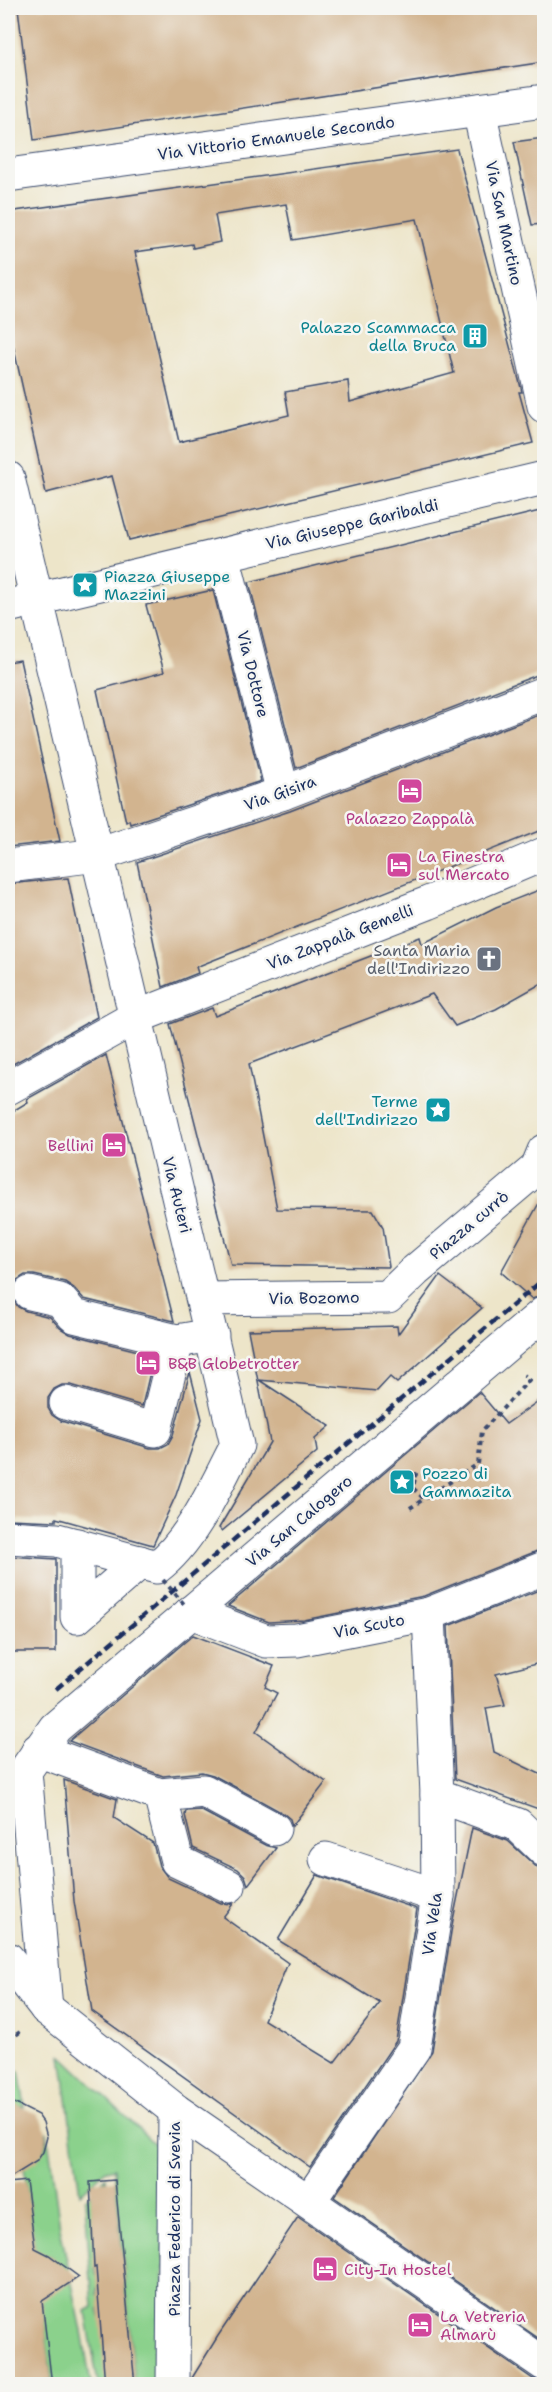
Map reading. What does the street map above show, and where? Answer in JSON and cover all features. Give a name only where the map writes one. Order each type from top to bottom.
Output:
[{"type":"street","name":"Via Vittorio Emanuele Secondo","points":[[8,175],[544,101]]},
{"type":"street","name":"Via San Martino","points":[[479,110],[544,406]]},
{"type":"street","name":"Via Giuseppe Garibaldi","points":[[22,602],[544,478]]},
{"type":"street","name":"Via Auteri","points":[[8,479],[22,602],[66,719],[134,1018],[237,1445],[210,1498],[172,1556],[151,1571],[57,1540],[8,1537]]},
{"type":"street","name":"Via Dottore","points":[[223,555],[283,793]]},
{"type":"street","name":"Via Gisira","points":[[8,866],[98,855],[283,793],[544,693]]},
{"type":"street","name":"Via Zappalà Gemelli","points":[[8,1088],[134,1018],[429,903],[544,854]]},
{"type":"street","name":"Piazza currò","points":[[415,1271],[537,1168],[544,1151]]},
{"type":"street","name":"Via Bozomo","points":[[202,1299],[388,1297],[415,1271]]},
{"type":"street","points":[[30,1293],[60,1300],[74,1317],[177,1341],[212,1335]]},
{"type":"street","name":"Via San Calogero","points":[[52,1746],[187,1608],[500,1352],[544,1313]]},
{"type":"street","points":[[66,1403],[154,1430],[177,1341]]},
{"type":"street","points":[[77,1545],[77,1617],[151,1571]]},
{"type":"street","name":"Via Scuto","points":[[187,1608],[266,1641],[297,1640],[429,1614],[544,1568]]},
{"type":"street","name":"Via Vela","points":[[309,2201],[414,2048],[438,1896],[437,1795],[429,1614]]},
{"type":"street","points":[[36,2018],[26,1770],[52,1746],[160,1795],[204,1791],[274,1829]]},
{"type":"street","points":[[160,1795],[177,1861],[229,1886]]},
{"type":"street","points":[[437,1795],[518,1825],[544,1850]]},
{"type":"street","points":[[326,1859],[438,1896]]},
{"type":"street","name":"Piazza Federico di Svevia","points":[[8,1959],[36,2018],[175,2110],[173,2385]]},
{"type":"street","points":[[175,2110],[544,2364]]},
{"type":"path","points":[[410,1508],[478,1464],[482,1431],[529,1380],[500,1352]]},
{"type":"path","points":[[410,1474],[411,1484],[417,1474],[413,1488],[424,1499]]},
{"type":"path","points":[[151,1571],[187,1608]]},
{"type":"path","points":[[8,2037],[13,2037],[36,2018]]},
{"type":"green space","points":[[61,2055],[166,2155],[162,2384],[135,2384],[114,2168],[106,2170],[80,2194]]},
{"type":"green space","points":[[8,2071],[19,2071],[25,2107],[8,2106]]},
{"type":"green space","points":[[47,2131],[60,2228],[91,2384],[52,2381],[41,2299],[58,2264],[49,2255],[35,2252],[24,2167],[42,2153],[46,2144]]},
{"type":"green space","points":[[106,2177],[110,2223],[92,2223],[92,2230],[111,2230],[115,2267],[95,2268],[96,2275],[115,2274],[117,2287],[97,2288],[97,2295],[117,2294],[118,2307],[98,2310],[100,2317],[119,2314],[125,2384],[98,2384],[86,2311],[93,2307],[85,2200]]},
{"type":"building","points":[[18,8],[537,8],[544,39],[544,62],[34,140]]},
{"type":"building","points":[[544,138],[544,224],[532,225],[514,142]]},
{"type":"building","points":[[457,149],[519,380],[522,392],[519,392],[533,443],[129,540],[112,476],[46,493],[8,322],[8,212]],"holes":[[[286,204],[293,240],[417,219],[454,373],[350,402],[348,381],[285,392],[289,415],[179,442],[135,252],[192,244],[193,248],[220,242],[215,215]]]},
{"type":"building","points":[[544,510],[544,675],[537,675],[296,768],[249,582]]},
{"type":"building","points":[[213,590],[261,781],[130,824],[129,820],[126,822],[97,690],[164,672],[146,605]]},
{"type":"building","points":[[20,660],[60,841],[8,847],[8,662]]},
{"type":"building","points":[[544,713],[544,829],[196,967],[198,973],[163,987],[137,862],[290,811]]},
{"type":"building","points":[[68,878],[97,1017],[13,1064],[8,1052],[8,884]]},
{"type":"building","points":[[544,888],[544,982],[496,1009],[455,1026],[432,994],[249,1064],[277,1209],[373,1210],[383,1227],[389,1267],[231,1265],[170,1024],[212,1008],[215,1016],[420,937],[422,944],[496,907]]},
{"type":"building","points":[[106,1055],[174,1321],[84,1299],[65,1282],[34,1275],[25,1275],[17,1280],[12,1288],[12,1298],[18,1307],[50,1317],[60,1328],[70,1334],[154,1355],[142,1406],[71,1385],[62,1385],[54,1389],[48,1398],[48,1408],[52,1415],[61,1421],[150,1448],[160,1448],[168,1444],[173,1435],[190,1372],[202,1419],[176,1495],[153,1545],[56,1518],[56,1521],[8,1519],[8,1114],[28,1102],[27,1099]]},
{"type":"building","points":[[544,1194],[544,1295],[532,1299],[501,1272]]},
{"type":"building","points":[[440,1276],[482,1308],[397,1383],[390,1377],[377,1391],[259,1380],[330,1426],[315,1439],[317,1452],[222,1531],[219,1528],[270,1442],[248,1330],[397,1326],[398,1334]]},
{"type":"building","points":[[479,1392],[506,1424],[544,1397],[544,1550],[424,1596],[304,1620],[269,1622],[228,1606]]},
{"type":"building","points":[[8,1556],[56,1559],[56,1652],[8,1652]]},
{"type":"building","points":[[544,1588],[544,1662],[496,1674],[505,1705],[486,1708],[494,1752],[544,1776],[544,1811],[455,1779],[448,1626]]},
{"type":"building","points":[[193,1635],[274,1666],[265,1687],[277,1693],[256,1732],[326,1782],[292,1826],[290,1819],[283,1813],[213,1775],[202,1772],[163,1776],[69,1741]]},
{"type":"building","points":[[64,1780],[117,1799],[114,1818],[153,1843],[159,1866],[168,1878],[221,1903],[233,1904],[223,1917],[288,1963],[264,2020],[334,2063],[380,2003],[278,1940],[317,1875],[417,1909],[396,2041],[310,2167],[92,2011],[74,1901]]},
{"type":"building","points":[[200,1810],[265,1845],[276,1848],[248,1885],[245,1876],[238,1869],[193,1848],[185,1815],[186,1811]]},
{"type":"building","points":[[472,1828],[508,1841],[544,1874],[544,2342],[334,2197],[432,2051],[453,1920]]},
{"type":"building","points":[[8,2100],[38,2115],[43,2122],[47,2137],[43,2152],[37,2161],[8,2179]]},
{"type":"building","points":[[115,2180],[135,2385],[105,2385],[96,2267],[94,2268],[90,2182]]},
{"type":"building","points":[[26,2181],[35,2248],[49,2255],[79,2277],[42,2301],[52,2385],[8,2385],[8,2183]]},
{"type":"building","points":[[298,2217],[533,2379],[544,2382],[544,2385],[192,2385],[192,2378],[218,2336]]},
{"type":"railway","points":[[56,1689],[544,1279]]},
{"type":"place","name":"Palazzo Scammacca della Bruca","points":[[475,336]]},
{"type":"place","name":"Piazza Giuseppe Mazzini","points":[[85,585]]},
{"type":"place","name":"Palazzo Zappalà","points":[[410,791]]},
{"type":"place","name":"La Finestra sul Mercato","points":[[399,865]]},
{"type":"place","name":"Santa Maria dell'Indirizzo","points":[[489,959]]},
{"type":"place","name":"Terme dell'Indirizzo","points":[[438,1110]]},
{"type":"place","name":"Bellini","points":[[114,1145]]},
{"type":"place","name":"B&B Globetrotter","points":[[148,1363]]},
{"type":"place","name":"Pozzo di Gammazita","points":[[402,1482]]},
{"type":"place","name":"City-In Hostel","points":[[325,2269]]},
{"type":"place","name":"La Vetreria Almarù","points":[[420,2325]]}]
